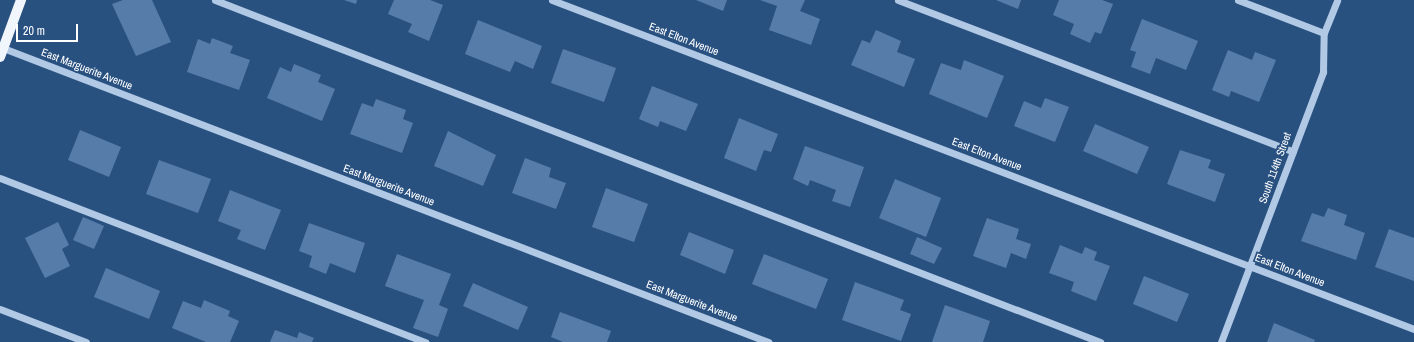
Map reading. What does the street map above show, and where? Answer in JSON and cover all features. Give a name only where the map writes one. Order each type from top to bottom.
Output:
[{"type":"main road","points":[[2,52],[21,0]]},
{"type":"street","points":[[215,0],[1100,342]]},
{"type":"street","name":"East Elton Avenue","points":[[552,0],[1414,329]]},
{"type":"street","points":[[898,0],[1293,152]]},
{"type":"street","points":[[1238,0],[1324,33]]},
{"type":"street","name":"South 114th Street","points":[[1221,342],[1322,72],[1324,33],[1337,0]]},
{"type":"street","name":"East Marguerite Avenue","points":[[2,52],[768,342]]},
{"type":"street","points":[[0,178],[425,342]]},
{"type":"street","points":[[0,309],[86,342]]},
{"type":"building","points":[[123,0],[152,0],[171,42],[136,56],[112,4]]},
{"type":"building","points":[[344,0],[357,0],[356,4]]},
{"type":"building","points":[[394,0],[430,0],[443,5],[429,41],[408,32],[412,24],[388,14]]},
{"type":"building","points":[[696,0],[727,0],[723,11]]},
{"type":"building","points":[[760,0],[805,0],[800,11],[820,19],[811,45],[769,30],[777,6]]},
{"type":"building","points":[[996,0],[1021,0],[1018,9]]},
{"type":"building","points":[[1059,0],[1102,0],[1113,4],[1101,34],[1095,32],[1090,43],[1070,34],[1074,24],[1053,15]]},
{"type":"building","points":[[1142,19],[1198,41],[1186,70],[1156,58],[1150,74],[1131,67],[1136,52],[1130,50]]},
{"type":"building","points":[[478,20],[542,46],[533,69],[515,61],[510,72],[465,54]]},
{"type":"building","points":[[876,30],[901,41],[897,52],[915,59],[904,87],[851,65],[862,40],[870,43]]},
{"type":"building","points":[[212,38],[233,46],[230,53],[250,60],[239,90],[187,72],[198,39],[210,44]]},
{"type":"building","points":[[563,49],[616,68],[604,102],[551,83]]},
{"type":"building","points":[[1228,50],[1252,60],[1255,52],[1276,60],[1259,102],[1231,91],[1229,97],[1212,90]]},
{"type":"building","points":[[964,60],[1004,76],[987,118],[929,94],[941,63],[961,70]]},
{"type":"building","points":[[294,64],[321,75],[318,82],[335,89],[322,121],[267,98],[280,67],[291,72]]},
{"type":"building","points":[[652,86],[698,104],[686,131],[660,121],[658,127],[639,119]]},
{"type":"building","points":[[1045,98],[1069,107],[1055,142],[1014,126],[1024,101],[1041,108]]},
{"type":"building","points":[[376,99],[406,110],[403,119],[413,123],[402,153],[350,134],[362,103],[373,107]]},
{"type":"building","points":[[739,118],[778,134],[771,152],[764,150],[756,171],[724,158]]},
{"type":"building","points":[[1095,124],[1149,147],[1137,174],[1083,151]]},
{"type":"building","points":[[80,130],[121,147],[109,177],[68,160]]},
{"type":"building","points":[[448,131],[496,155],[483,186],[434,166]]},
{"type":"building","points":[[805,146],[864,167],[850,207],[832,201],[836,190],[810,180],[808,186],[793,179]]},
{"type":"building","points":[[1180,150],[1211,160],[1208,168],[1225,174],[1215,202],[1167,184]]},
{"type":"building","points":[[525,158],[551,168],[549,177],[566,183],[556,209],[512,193]]},
{"type":"building","points":[[159,160],[211,179],[198,213],[146,194]]},
{"type":"building","points":[[895,179],[941,198],[926,237],[879,218]]},
{"type":"building","points":[[606,188],[648,204],[634,242],[592,227]]},
{"type":"building","points":[[230,190],[281,210],[265,250],[237,239],[241,230],[218,221]]},
{"type":"building","points":[[1328,208],[1347,215],[1344,225],[1365,233],[1356,260],[1301,241],[1312,213],[1324,217]]},
{"type":"building","points":[[83,217],[104,226],[94,249],[73,240]]},
{"type":"building","points":[[987,218],[1019,229],[1016,239],[1031,244],[1026,259],[1011,253],[1006,268],[973,256]]},
{"type":"building","points":[[58,222],[69,245],[62,249],[70,266],[45,278],[25,238]]},
{"type":"building","points":[[309,223],[365,243],[355,273],[330,263],[326,274],[309,267],[312,256],[299,251]]},
{"type":"building","points":[[1389,229],[1414,238],[1414,281],[1375,267]]},
{"type":"building","points":[[689,232],[734,250],[725,274],[680,255]]},
{"type":"building","points":[[917,237],[942,248],[934,264],[910,254]]},
{"type":"building","points":[[1060,245],[1082,254],[1085,247],[1097,252],[1094,260],[1110,266],[1096,301],[1071,291],[1074,282],[1049,273]]},
{"type":"building","points":[[397,254],[451,274],[439,305],[448,309],[438,337],[413,328],[424,300],[385,286]]},
{"type":"building","points":[[764,254],[828,279],[816,309],[752,284]]},
{"type":"building","points":[[106,268],[160,291],[149,319],[94,297]]},
{"type":"building","points":[[1144,276],[1189,294],[1177,322],[1133,304]]},
{"type":"building","points":[[855,282],[904,300],[900,310],[911,314],[901,341],[842,320]]},
{"type":"building","points":[[473,283],[528,307],[518,330],[463,306]]},
{"type":"building","points":[[204,300],[230,311],[228,316],[239,321],[230,342],[206,342],[172,328],[183,301],[201,308]]},
{"type":"building","points":[[945,305],[990,321],[983,342],[932,342]]},
{"type":"building","points":[[560,312],[611,331],[607,342],[563,342],[551,337]]},
{"type":"building","points":[[1274,323],[1315,340],[1314,342],[1267,342]]},
{"type":"building","points":[[275,330],[297,338],[299,332],[314,338],[312,342],[270,342]]}]
